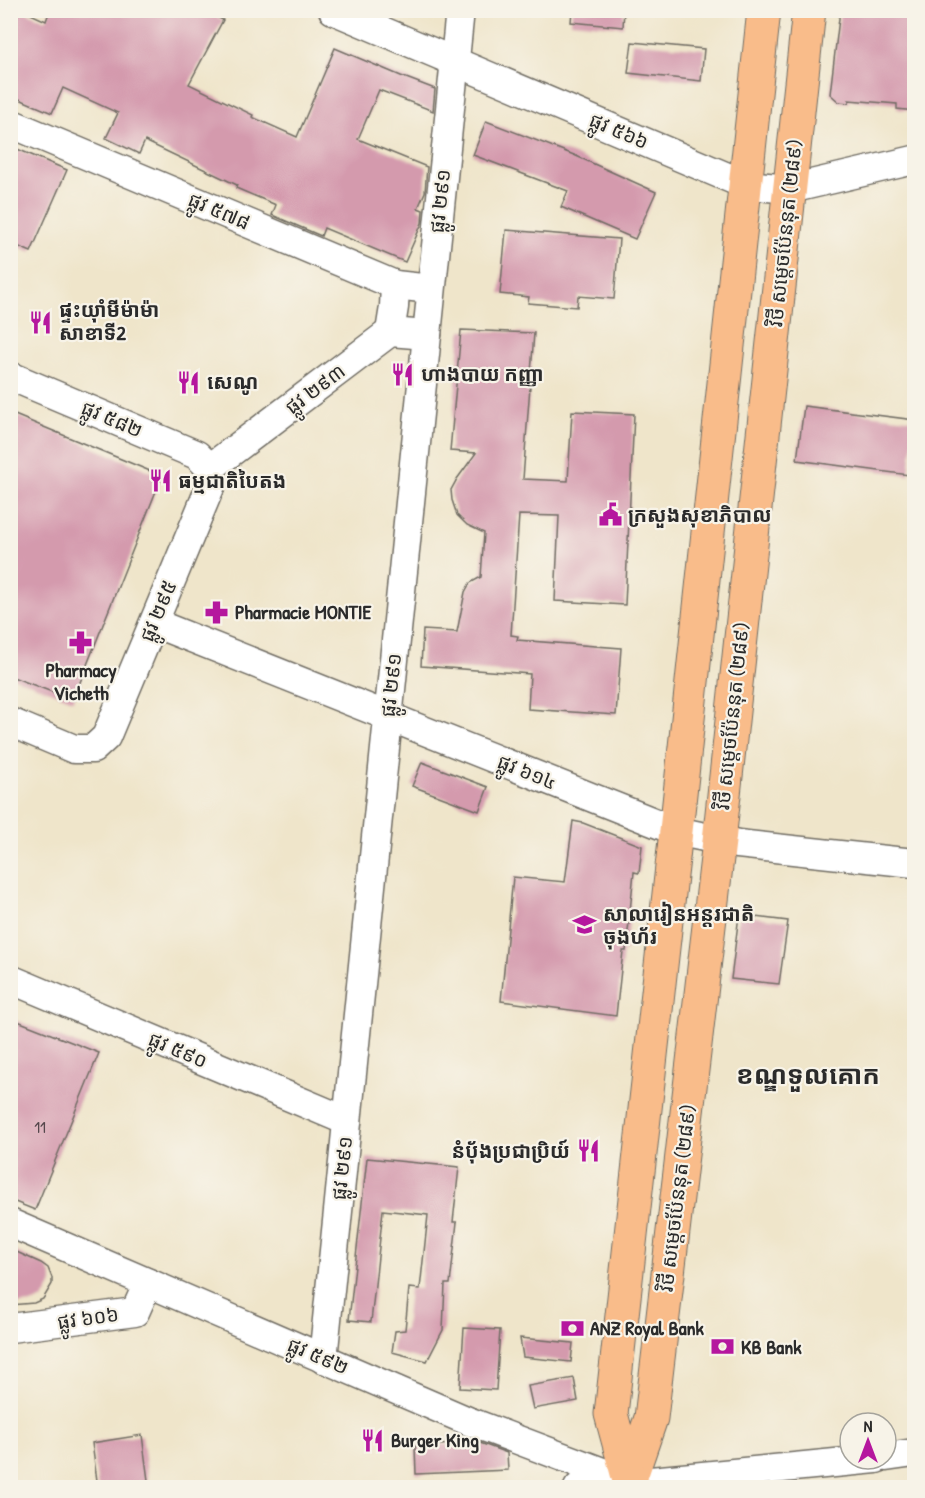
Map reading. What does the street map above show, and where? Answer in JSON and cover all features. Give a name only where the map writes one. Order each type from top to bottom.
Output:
[{"type":"main road","name":"វិថី សម្តេចប៉ែននុត (២៨៩)","points":[[630,1485],[611,1414],[764,10]]},
{"type":"main road","name":"វិថី សម្តេចប៉ែននុត (២៨៩)","points":[[630,1485],[651,1418],[718,841],[810,10]]},
{"type":"main road","points":[[708,540],[751,545]]},
{"type":"street","name":"ផ្លូវ ៥៦៦","points":[[333,10],[746,185],[790,189],[915,160]]},
{"type":"street","name":"ផ្លូវ ២៩១","points":[[323,1359],[460,10]]},
{"type":"street","name":"ផ្លូវ ៥៧៨","points":[[10,123],[395,285],[431,289]]},
{"type":"street","points":[[395,285],[390,332],[427,335]]},
{"type":"street","name":"ផ្លូវ ២៩៣","points":[[210,468],[390,332]]},
{"type":"street","name":"ផ្លូវ ៥៨២","points":[[10,376],[197,455],[210,468]]},
{"type":"street","name":"ផ្លូវ ២៩៥","points":[[10,722],[74,750],[93,749],[106,737],[211,485],[210,468]]},
{"type":"street","name":"ផ្លូវ ៦១៤","points":[[154,623],[676,831],[718,841],[915,864]]},
{"type":"street","name":"ផ្លូវ ៥៩០","points":[[10,979],[347,1121]]},
{"type":"street","name":"ផ្លូវ ៥៩២","points":[[10,1223],[468,1421],[630,1485]]},
{"type":"street","name":"ផ្លូវ ៦០៦","points":[[10,1328],[135,1311],[148,1283]]},
{"type":"street","points":[[898,1455],[915,1453]]},
{"type":"street","points":[[578,1488],[630,1485],[838,1463]]},
{"type":"building","points":[[10,10],[22,10],[46,21],[50,10],[203,10],[223,20],[189,84],[253,115],[252,117],[297,137],[335,48],[435,89],[433,111],[379,90],[358,139],[427,167],[425,192],[418,208],[423,210],[422,223],[405,262],[324,228],[321,236],[272,215],[276,205],[236,188],[237,185],[145,141],[139,154],[106,138],[118,113],[63,88],[52,113],[10,95]]},
{"type":"building","points":[[572,10],[624,10],[623,27],[571,22]]},
{"type":"building","points":[[840,10],[915,10],[915,111],[897,109],[897,104],[849,100],[849,103],[839,102],[830,94]]},
{"type":"building","points":[[632,42],[704,49],[701,81],[628,73]]},
{"type":"building","points":[[486,121],[574,155],[656,192],[635,239],[561,207],[568,191],[473,155]]},
{"type":"building","points":[[10,146],[67,170],[31,252],[10,243]]},
{"type":"building","points":[[506,230],[619,239],[614,299],[578,296],[577,307],[528,303],[529,297],[500,294]]},
{"type":"building","points":[[461,330],[534,333],[523,479],[568,481],[572,411],[634,414],[625,605],[555,601],[559,516],[519,515],[511,635],[518,636],[517,640],[621,648],[616,715],[528,709],[530,674],[421,666],[423,630],[457,632],[465,592],[470,583],[481,577],[484,533],[467,525],[457,515],[451,490],[476,453],[450,451]]},
{"type":"building","points":[[804,406],[915,420],[909,475],[797,460]]},
{"type":"building","points":[[10,413],[162,476],[73,700],[10,676]]},
{"type":"building","points":[[422,762],[488,787],[479,811],[412,786]]},
{"type":"building","points":[[573,821],[642,846],[639,873],[634,872],[626,951],[623,951],[616,1016],[501,1001],[513,877],[565,882]]},
{"type":"building","points":[[739,915],[788,921],[779,984],[731,979]]},
{"type":"building","points":[[10,1018],[99,1053],[35,1210],[10,1200]]},
{"type":"building","points":[[367,1158],[459,1167],[453,1222],[457,1222],[450,1284],[445,1284],[443,1330],[427,1361],[392,1352],[395,1331],[405,1330],[409,1288],[420,1289],[428,1215],[383,1210],[371,1322],[349,1320]]},
{"type":"building","points":[[10,1249],[48,1268],[52,1284],[43,1299],[34,1303],[10,1305]]},
{"type":"building","points":[[464,1328],[500,1330],[496,1390],[460,1388]]},
{"type":"building","points":[[520,1338],[573,1343],[571,1362],[523,1357]]},
{"type":"building","points":[[574,1378],[578,1401],[533,1409],[528,1386]]},
{"type":"building","points":[[142,1435],[149,1488],[98,1488],[92,1443]]},
{"type":"building","points":[[480,1443],[507,1453],[508,1470],[416,1474],[415,1446]]},
{"type":"place","name":"ផ្ទះយ៉ាំមីម៉ាម៉ា សាខាទី2","points":[[41,322]]},
{"type":"place","name":"ហាងបាយ កញ្ញា","points":[[403,374]]},
{"type":"place","name":"សេណូ","points":[[189,382]]},
{"type":"place","name":"ធម្មជាតិបៃតង","points":[[160,481]]},
{"type":"place","name":"ក្រសួងសុខាភិបាល","points":[[610,515]]},
{"type":"place","name":"Pharmacie MONTIE","points":[[217,612]]},
{"type":"place","name":"Pharmacy Vicheth","points":[[81,643]]},
{"type":"place","name":"សាលារៀនអន្តរជាតិ ចុងហ័រ","points":[[585,925]]},
{"type":"place","name":"នំបុ័ងប្រជាប្រិយ៍","points":[[588,1151]]},
{"type":"place","name":"ANZ Royal Bank","points":[[572,1328]]},
{"type":"place","name":"KB Bank","points":[[723,1347]]},
{"type":"place","name":"Burger King","points":[[373,1440]]},
{"type":"district","name":"ខណ្ឌទួលគោក","points":[[808,1075]]}]
